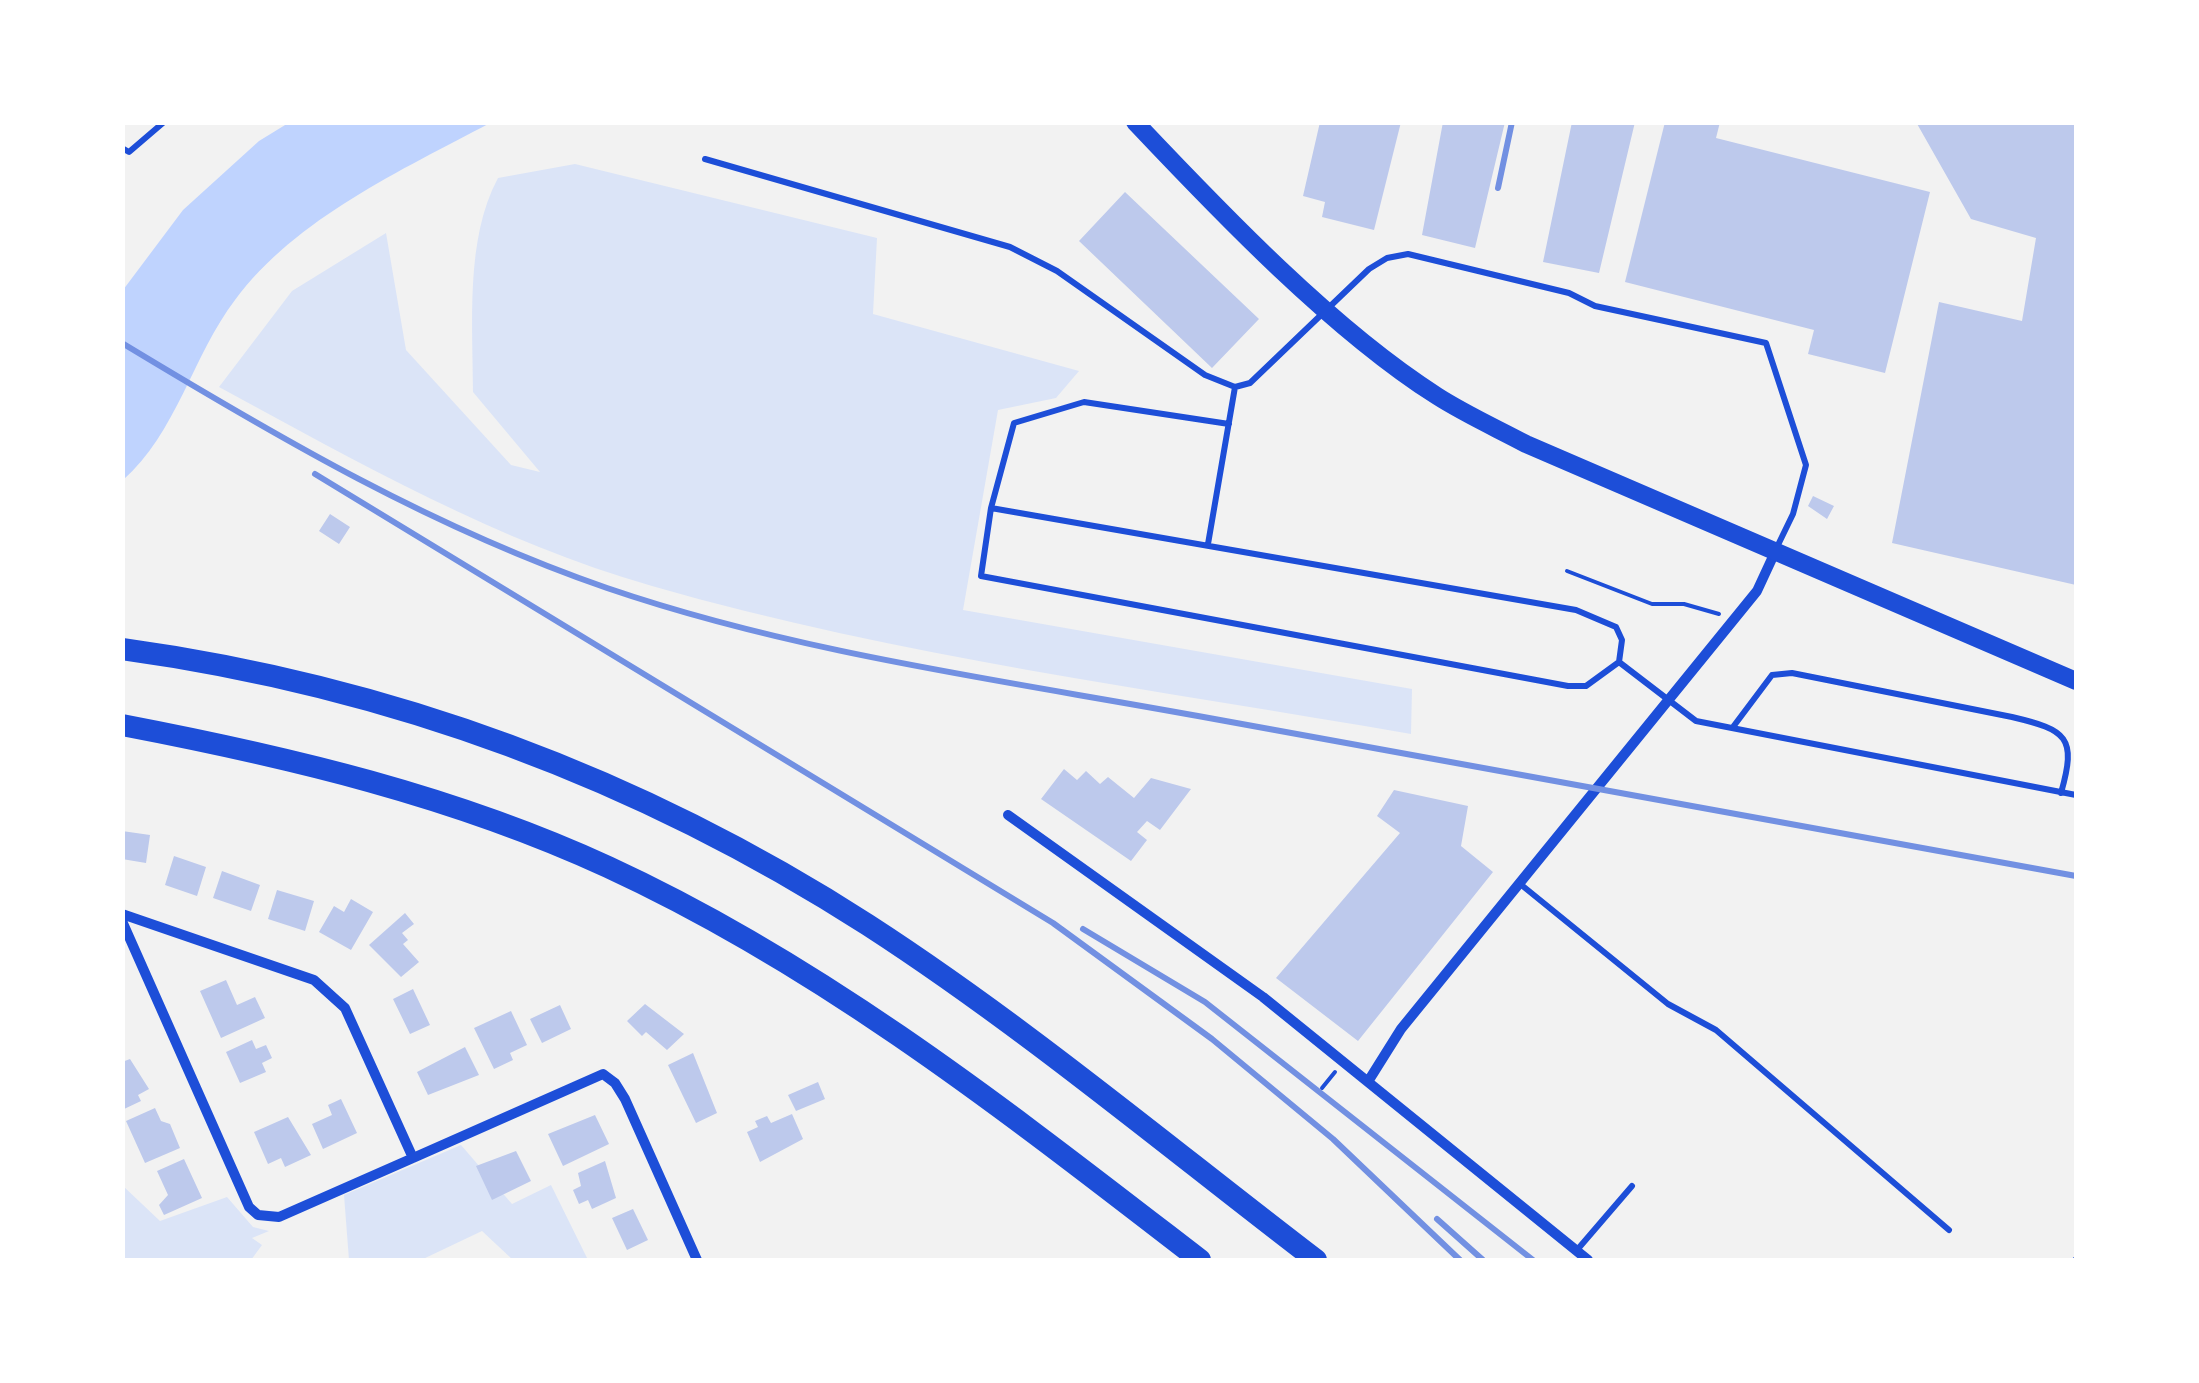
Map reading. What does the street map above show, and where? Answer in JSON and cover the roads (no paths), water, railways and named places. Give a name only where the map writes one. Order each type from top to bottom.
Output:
[{"type":"highway","points":[[122,649],[272,675],[417,712],[553,760],[661,808],[785,874],[941,975],[1316,1260]]},
{"type":"highway","points":[[122,725],[356,776],[511,828],[671,898],[753,942],[923,1051],[1200,1260]]},
{"type":"main road","points":[[1136,122],[1190,180],[1368,346],[1438,396],[1526,444],[1777,548],[2076,681]]},
{"type":"street","points":[[1369,1080],[1400,1029],[1757,591],[1777,548]]},
{"type":"street","points":[[1008,815],[1264,997],[1588,1260]]},
{"type":"street","points":[[122,914],[314,980],[332,992],[346,1008],[413,1158]]},
{"type":"street","points":[[122,922],[249,1206],[258,1215],[279,1217],[603,1074],[625,1099],[697,1260]]},
{"type":"lane","points":[[122,148],[129,152],[164,122]]},
{"type":"lane","points":[[706,158],[1010,247],[1058,272],[1204,375],[1235,386],[1250,383],[1369,269],[1387,258],[1408,254],[1568,293],[1595,306],[1766,343],[1806,466],[1793,514],[1777,548]]},
{"type":"lane","points":[[1208,544],[1235,386]]},
{"type":"lane","points":[[991,508],[1576,610],[1616,626],[1622,640],[1619,662],[1586,686],[1568,686],[981,576],[991,508],[1014,424],[1084,402],[1229,424]]},
{"type":"lane","points":[[1619,662],[1696,720],[2076,796]]},
{"type":"lane","points":[[1733,727],[1772,675],[1792,673],[1976,710],[2048,726],[2066,738],[2071,756],[2061,793]]},
{"type":"lane","points":[[1520,883],[1668,1004],[1716,1030],[1949,1230]]},
{"type":"lane","points":[[1577,1250],[1632,1186]]},
{"type":"water","points":[[290,122],[490,123],[352,198],[288,244],[260,271],[220,322],[157,440],[123,480],[123,290],[183,210],[259,141]]},
{"type":"railway","points":[[1498,188],[1512,122]]},
{"type":"railway","points":[[122,343],[240,413],[418,509],[543,564],[679,611],[900,663],[2076,876]]},
{"type":"railway","points":[[315,474],[1053,923],[1212,1039],[1333,1139],[1460,1260]]},
{"type":"railway","points":[[1083,929],[1205,1002],[1533,1260]]},
{"type":"railway","points":[[1437,1219],[1483,1260]]}]
